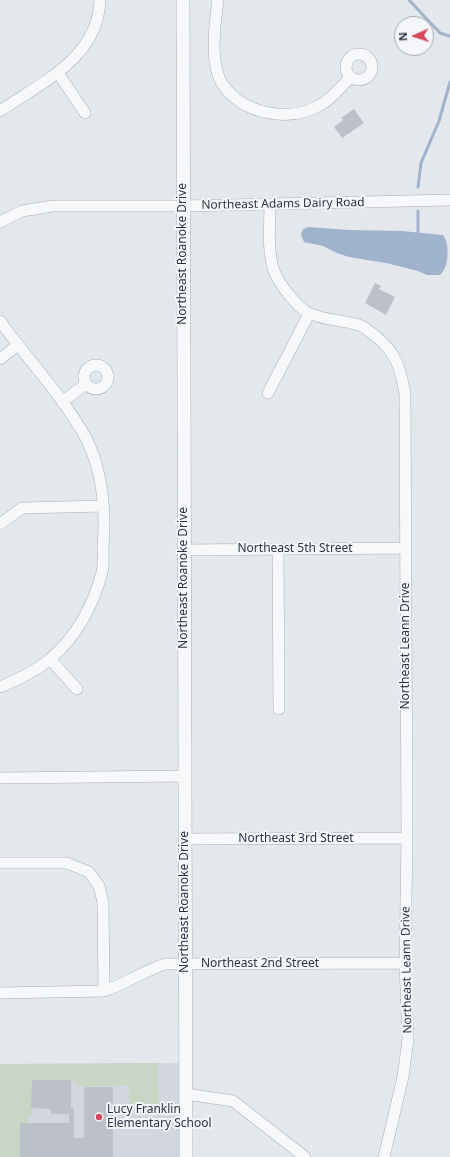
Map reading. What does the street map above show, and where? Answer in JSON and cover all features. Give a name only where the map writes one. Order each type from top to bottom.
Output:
[{"type":"street","points":[[0,111],[58,73],[81,52],[92,34],[98,18],[100,0]]},
{"type":"street","name":"Northeast Roanoke Drive","points":[[183,0],[185,102],[183,206],[186,1157]]},
{"type":"street","points":[[218,0],[214,34],[215,62],[222,84],[240,101],[261,112],[280,115],[300,112],[323,104],[351,77]]},
{"type":"street","points":[[58,73],[85,113]]},
{"type":"street","name":"Northeast Adams Dairy Road","points":[[0,222],[22,211],[53,206],[183,206],[450,200]]},
{"type":"street","name":"Northeast Leann Drive","points":[[270,204],[271,256],[274,271],[293,300],[309,314],[357,324],[384,342],[395,356],[401,373],[405,394],[407,838],[405,963],[408,1039],[403,1077],[384,1157]]},
{"type":"street","points":[[268,393],[309,314]]},
{"type":"street","points":[[0,321],[62,402],[86,439],[99,474],[104,506],[102,571],[91,601],[76,631],[50,660],[19,679],[0,687]]},
{"type":"street","points":[[0,359],[18,345]]},
{"type":"street","points":[[62,402],[86,384]]},
{"type":"street","points":[[0,524],[22,508],[104,506]]},
{"type":"street","name":"Northeast 5th Street","points":[[184,550],[406,548]]},
{"type":"street","points":[[278,549],[279,709]]},
{"type":"street","points":[[50,660],[77,689]]},
{"type":"street","points":[[0,778],[184,776]]},
{"type":"street","name":"Northeast 3rd Street","points":[[185,839],[407,838]]},
{"type":"street","points":[[0,863],[67,863],[89,872],[99,886],[103,902],[104,991]]},
{"type":"street","name":"Northeast 2nd Street","points":[[0,992],[104,991],[120,986],[148,970],[165,964],[405,963]]},
{"type":"street","points":[[186,1094],[233,1101],[304,1157]]},
{"type":"shaded area","points":[[180,1063],[180,1157],[0,1157],[0,1064]]},
{"type":"green space","points":[[158,1063],[159,1110],[129,1110],[129,1085],[84,1087],[71,1080],[32,1080],[32,1115],[29,1116],[20,1157],[0,1157],[0,1064]]},
{"type":"water","points":[[308,227],[349,230],[402,231],[443,235],[448,249],[447,261],[443,272],[440,275],[427,275],[418,271],[386,263],[349,257],[323,246],[304,242],[301,234],[303,229]]},
{"type":"building","points":[[354,109],[364,123],[342,138],[334,127],[343,120],[341,118]]},
{"type":"building","points":[[375,283],[381,286],[379,289],[395,297],[386,315],[365,303]]},
{"type":"building","name":"Lucy Franklin Elementary School","points":[[32,1080],[71,1080],[71,1108],[74,1108],[74,1138],[84,1138],[84,1087],[113,1087],[113,1157],[20,1157],[20,1123],[69,1123],[69,1114],[51,1114],[51,1109],[31,1108]]},
{"type":"waterway","points":[[409,0],[440,33],[450,36]]},
{"type":"waterway","points":[[418,187],[421,163],[439,121],[450,82]]},
{"type":"waterway","points":[[418,211],[418,232]]},
{"type":"place","name":"Lucy Franklin Elementary School","points":[[99,1117]]}]
